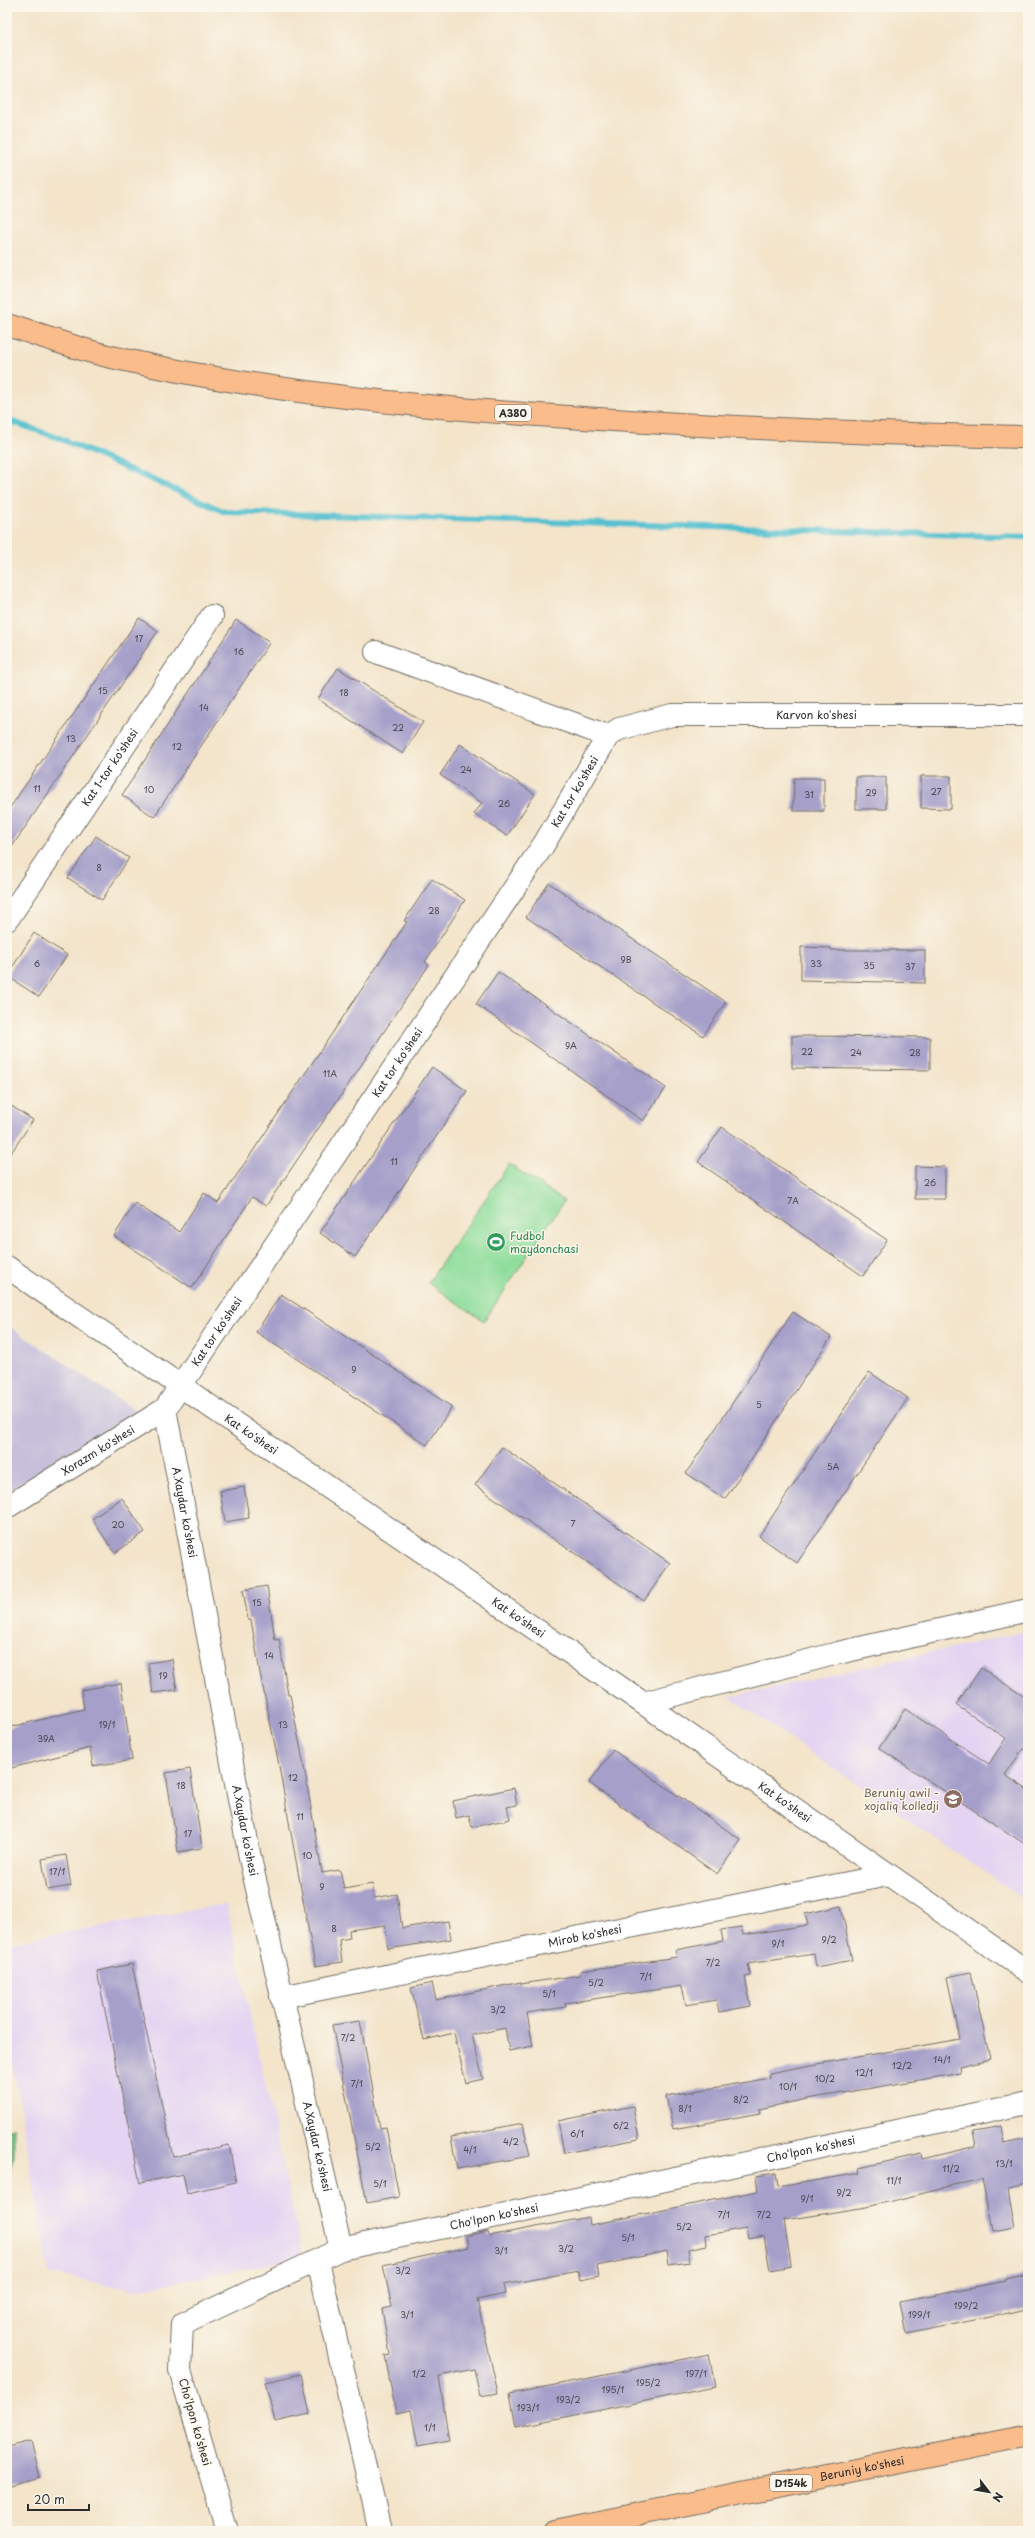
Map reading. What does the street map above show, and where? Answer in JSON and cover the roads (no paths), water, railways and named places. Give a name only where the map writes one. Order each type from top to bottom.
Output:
[{"type":"main road","name":"A380","points":[[7,325],[113,358],[228,381],[336,396],[476,411],[644,422],[838,433],[1028,437]]},
{"type":"main road","name":"Beruniy ko'shesi","points":[[555,2531],[1028,2435]]},
{"type":"street","name":"Kat 1-tor ko'shesi","points":[[7,920],[212,616]]},
{"type":"street","points":[[376,652],[608,736]]},
{"type":"street","name":"Karvon ko'shesi","points":[[608,736],[620,729],[672,715],[1028,715]]},
{"type":"street","name":"Kat tor ko'shesi","points":[[181,1385],[544,844],[608,736]]},
{"type":"street","name":"Kat ko'shesi","points":[[7,1267],[643,1703],[1028,1972]]},
{"type":"street","name":"Xorazm ko'shesi","points":[[7,1507],[165,1409],[181,1385]]},
{"type":"street","name":"A.Xaydar ko'shesi","points":[[165,1409],[251,1863],[281,1997],[341,2249]]},
{"type":"street","points":[[643,1703],[838,1653],[1028,1610]]},
{"type":"street","name":"Mirob ko'shesi","points":[[281,1997],[888,1875]]},
{"type":"street","name":"Cho'lpon ko'shesi","points":[[227,2531],[180,2370],[182,2324],[341,2249],[1028,2103]]},
{"type":"street","points":[[318,2261],[380,2531]]},
{"type":"waterway","points":[[7,420],[59,438],[225,512],[1028,537]]},
{"type":"place","name":"Fudbol maydonchasi","points":[[496,1242]]},
{"type":"place","name":"Beruniy awil - xojaliq kolledji","points":[[953,1799]]}]
